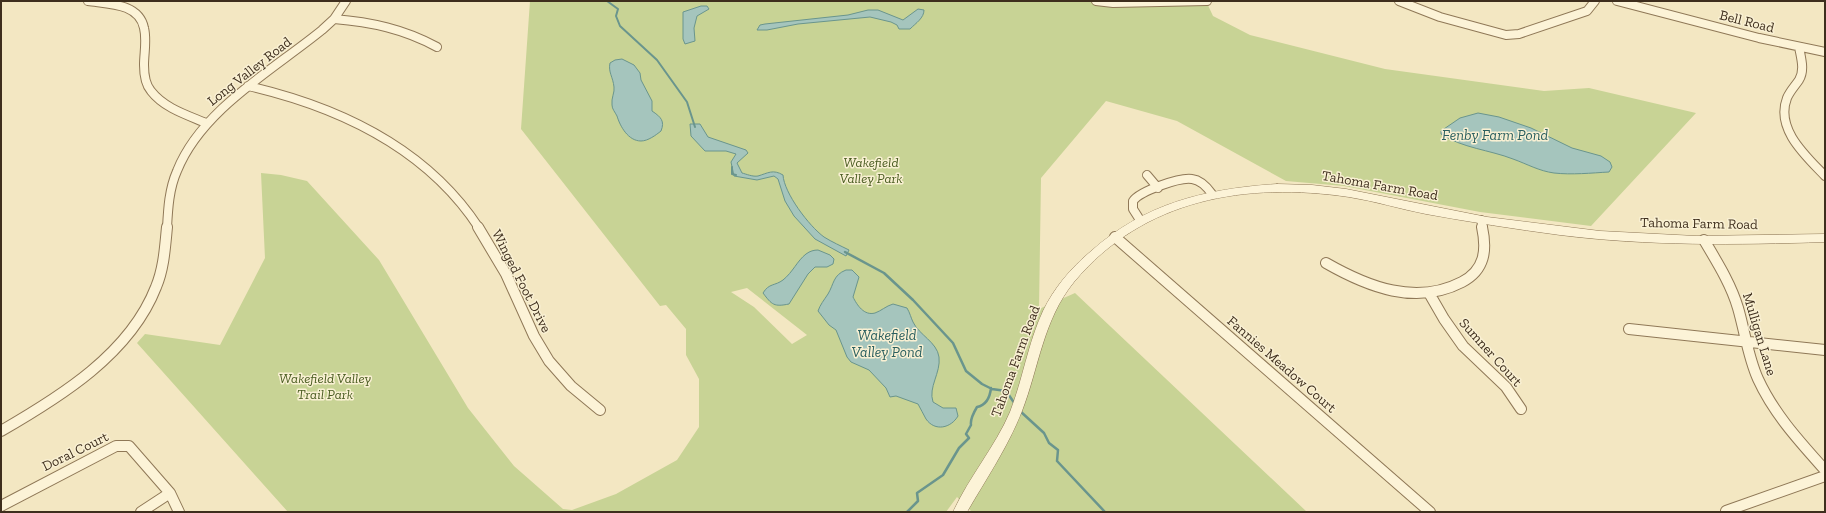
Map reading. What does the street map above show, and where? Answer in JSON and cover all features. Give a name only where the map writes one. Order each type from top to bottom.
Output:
[{"type":"street","points":[[88,1],[119,6],[136,13],[142,22],[144,30],[144,72],[151,91],[166,104],[206,123]]},
{"type":"street","name":"Long Valley Road","points":[[1,432],[52,400],[94,368],[127,336],[145,311],[152,298],[160,276],[164,258],[166,212],[172,183],[182,159],[206,123],[228,102],[293,53],[334,19],[346,1]]},
{"type":"street","points":[[1096,1],[1112,3],[1207,1]]},
{"type":"street","points":[[1399,1],[1440,17],[1506,35],[1519,34],[1576,16],[1587,10],[1595,1]]},
{"type":"street","name":"Bell Road","points":[[1617,1],[1799,47],[1825,52]]},
{"type":"street","points":[[334,19],[379,24],[423,39],[437,47]]},
{"type":"street","points":[[1799,47],[1802,68],[1801,74],[1785,103],[1785,117],[1788,128],[1794,139],[1825,176]]},
{"type":"street","name":"Winged Foot Drive","points":[[248,86],[272,90],[354,121],[400,148],[436,176],[467,210],[492,248],[547,358],[563,378],[600,410]]},
{"type":"street","points":[[1147,175],[1158,188]]},
{"type":"street","points":[[1140,220],[1131,207],[1132,201],[1138,196],[1158,188],[1181,180],[1192,179],[1204,185],[1212,194]]},
{"type":"street","name":"Tahoma Farm Road","points":[[960,512],[994,455],[1017,407],[1049,310],[1086,261],[1115,237],[1140,220],[1178,205],[1212,194],[1263,189],[1316,189],[1346,193],[1481,220],[1604,235],[1704,240],[1825,238]]},
{"type":"street","points":[[1326,263],[1341,273],[1380,288],[1404,293],[1429,293],[1455,286],[1478,270],[1485,255],[1481,220]]},
{"type":"street","name":"Fannies Meadow Court","points":[[1115,237],[1430,512]]},
{"type":"street","name":"Mulligan Lane","points":[[1704,240],[1731,291],[1738,308],[1755,372],[1770,402],[1794,435],[1825,470]]},
{"type":"street","name":"Sumner Court","points":[[1429,293],[1444,319],[1463,346],[1506,387],[1521,409]]},
{"type":"street","points":[[1629,329],[1825,350]]},
{"type":"street","name":"Doral Court","points":[[1,506],[116,446],[129,446],[170,493],[179,512]]},
{"type":"street","points":[[1726,511],[1825,476]]},
{"type":"street","points":[[141,512],[170,493]]},
{"type":"green space","name":"Wakefield Valley Park","points":[[530,1],[1206,1],[1213,16],[1250,35],[1385,69],[1544,91],[1589,88],[1696,113],[1591,226],[1480,212],[1344,186],[1286,181],[1177,121],[1106,101],[1041,178],[1039,309],[1075,293],[1307,512],[972,512],[957,497],[946,512],[288,512],[137,343],[145,334],[220,345],[265,258],[261,173],[281,175],[307,181],[379,260],[468,408],[514,466],[563,509],[572,510],[616,494],[677,460],[699,427],[699,379],[686,355],[686,329],[666,305],[660,306],[521,129]],"holes":[[[747,288],[807,335],[792,344],[754,307],[731,292]]]},
{"type":"water","points":[[701,6],[707,6],[709,9],[697,16],[694,28],[695,41],[685,44],[683,39],[683,12]]},
{"type":"water","points":[[918,9],[924,10],[923,16],[910,29],[899,29],[897,25],[891,22],[870,17],[798,24],[767,30],[757,30],[760,25],[765,24],[848,15],[868,10],[878,10],[903,20]]},
{"type":"water","points":[[622,59],[634,65],[640,73],[641,80],[652,101],[652,111],[660,117],[663,124],[661,131],[646,140],[636,140],[628,136],[622,128],[612,108],[614,89],[610,63],[615,60]]},
{"type":"water","name":"Fenby Farm Pond","points":[[1478,113],[1499,117],[1531,128],[1572,148],[1601,156],[1610,162],[1612,167],[1609,172],[1561,174],[1549,172],[1504,156],[1458,143],[1441,134],[1441,131],[1460,118]]},
{"type":"water","points":[[690,124],[700,124],[708,137],[746,150],[748,153],[737,163],[742,173],[758,176],[776,172],[783,175],[784,182],[798,209],[811,225],[824,237],[849,250],[846,256],[815,239],[794,216],[785,201],[778,179],[774,176],[757,180],[734,176],[731,162],[736,154],[726,151],[705,151],[691,136]]},
{"type":"water","points":[[818,250],[830,255],[834,259],[833,264],[827,267],[815,267],[808,274],[789,304],[777,305],[771,303],[763,293],[765,290],[783,280],[790,274],[806,254]]},
{"type":"water","name":"Wakefield Valley Pond","points":[[846,270],[852,270],[859,277],[853,297],[861,309],[871,314],[893,304],[907,308],[916,327],[935,347],[938,352],[939,363],[932,391],[933,402],[943,408],[956,408],[958,416],[947,426],[938,427],[930,423],[926,419],[918,404],[896,396],[890,397],[886,388],[869,370],[851,362],[847,357],[836,330],[829,325],[818,311],[836,277]]},
{"type":"waterway","points":[[607,1],[618,9],[616,16],[620,26],[657,60],[687,102],[695,127]]},
{"type":"waterway","points":[[732,167],[732,174],[736,175]]},
{"type":"waterway","points":[[845,252],[884,273],[913,300],[953,343],[966,371],[982,384],[991,388]]},
{"type":"waterway","points":[[907,512],[918,501],[917,493],[943,475],[959,448],[969,438],[966,434],[971,425],[972,416],[977,407],[986,402],[991,388]]},
{"type":"waterway","points":[[991,388],[1006,391],[1015,404]]},
{"type":"waterway","points":[[1020,411],[1044,433],[1049,443],[1058,450],[1057,461],[1105,512]]},
{"type":"park label","name":"Wakefield Valley Trail Park","points":[[325,386]]}]
